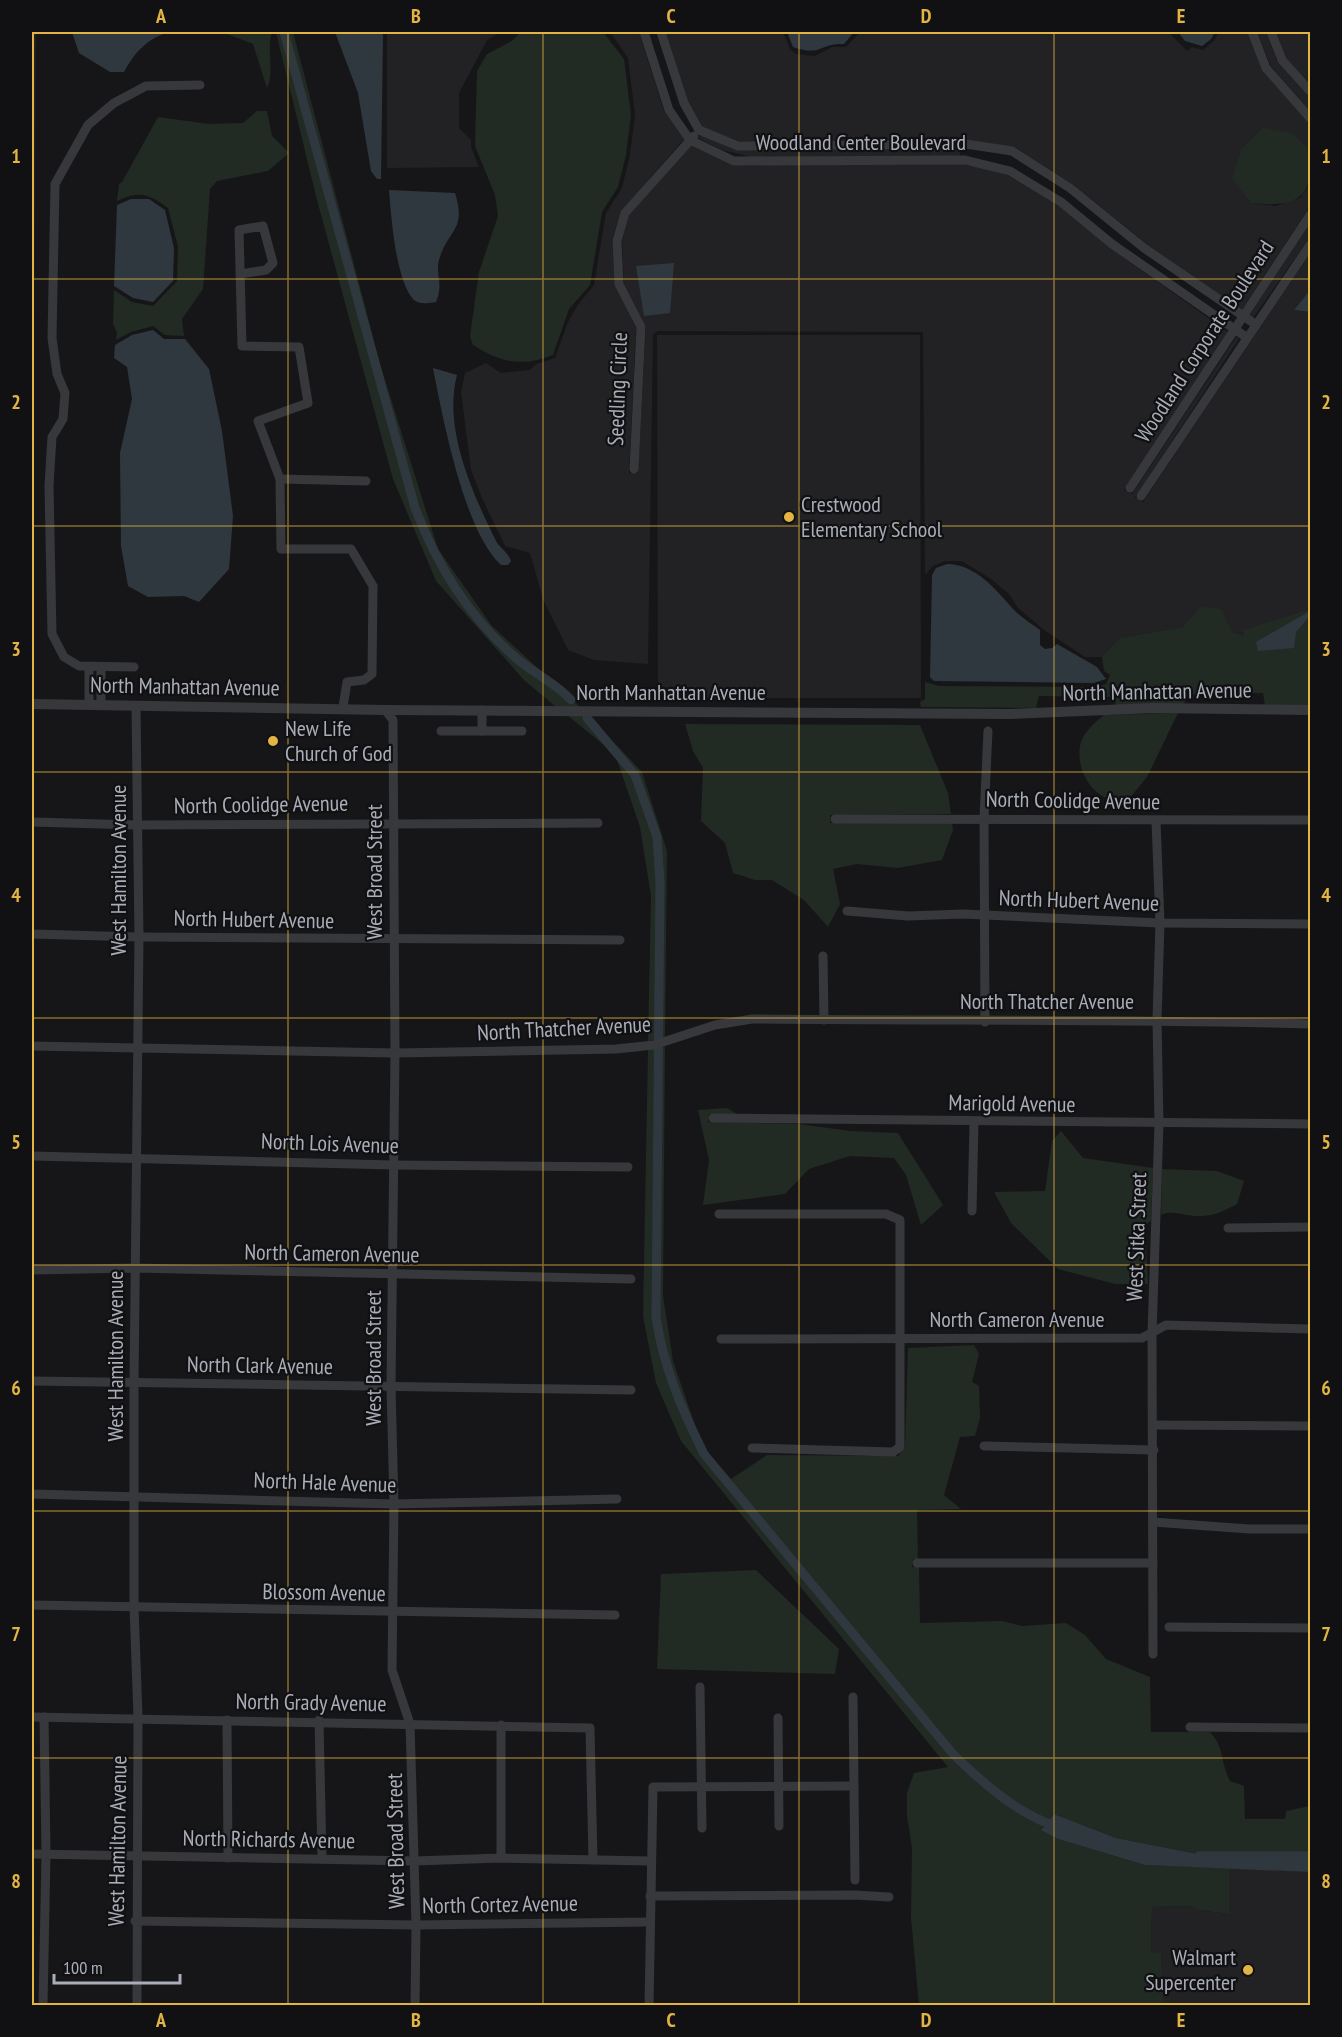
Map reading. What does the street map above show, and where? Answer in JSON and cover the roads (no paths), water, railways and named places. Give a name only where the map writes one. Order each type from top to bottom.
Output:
[{"type":"street","name":"Woodland Center Boulevard","points":[[644,32],[669,110],[690,140],[734,161],[965,160],[1010,171],[1061,202],[1099,233],[1234,331],[1246,337]]},
{"type":"street","points":[[661,32],[684,103],[699,130]]},
{"type":"street","points":[[1252,32],[1266,68],[1311,118]]},
{"type":"street","points":[[1271,32],[1282,60],[1311,91]]},
{"type":"street","points":[[134,667],[89,668],[79,666],[64,657],[52,634],[49,486],[52,437],[63,419],[66,393],[57,374],[52,338],[55,184],[88,124],[114,104],[146,86],[200,85]]},
{"type":"street","name":"Woodland Center Boulevard","points":[[699,130],[738,146],[966,144],[1012,151],[1070,188],[1144,248],[1255,324]]},
{"type":"street","name":"Seedling Circle","points":[[634,469],[641,327],[619,284],[617,241],[625,213],[699,130]]},
{"type":"street","points":[[965,160],[966,144]]},
{"type":"street","name":"Woodland Corporate Boulevard","points":[[1130,488],[1311,215]]},
{"type":"street","points":[[1099,233],[1109,219]]},
{"type":"street","points":[[240,274],[266,270],[273,263],[263,226],[239,230],[240,274],[242,346],[299,347],[308,403],[258,421],[280,479],[281,549],[351,549],[373,586],[372,674],[364,680],[347,682],[343,707]]},
{"type":"street","name":"Woodland Corporate Boulevard","points":[[1142,496],[1246,337],[1311,245]]},
{"type":"street","points":[[280,479],[366,481]]},
{"type":"street","points":[[89,668],[89,705]]},
{"type":"street","points":[[101,668],[101,705]]},
{"type":"street","name":"North Manhattan Avenue","points":[[32,704],[343,707],[385,710],[1010,714],[1154,708],[1311,710]]},
{"type":"street","name":"West Hamilton Avenue","points":[[136,706],[138,937],[134,1606],[138,1717],[136,2006]]},
{"type":"street","name":"West Broad Street","points":[[385,710],[393,720],[395,1053],[391,1387],[394,1504],[392,1670],[410,1724],[415,1861],[415,2006]]},
{"type":"street","points":[[482,710],[482,731]]},
{"type":"street","points":[[985,1022],[984,818],[988,730]]},
{"type":"street","points":[[441,731],[522,731]]},
{"type":"street","name":"North Coolidge Avenue","points":[[835,819],[1311,820]]},
{"type":"street","name":"West Sitka Street","points":[[1153,1654],[1152,1334],[1159,1124],[1157,1020],[1160,923],[1156,821]]},
{"type":"street","name":"North Coolidge Avenue","points":[[32,822],[137,825],[393,822],[598,823]]},
{"type":"street","name":"North Hubert Avenue","points":[[848,911],[908,916],[963,914],[986,917],[1160,923],[1311,924]]},
{"type":"street","name":"North Hubert Avenue","points":[[32,934],[394,940],[620,940]]},
{"type":"street","points":[[823,956],[824,1020]]},
{"type":"street","name":"North Thatcher Avenue","points":[[32,1047],[395,1053],[616,1049],[654,1045],[715,1025],[752,1019],[985,1022],[1157,1020],[1311,1024]]},
{"type":"street","name":"Marigold Avenue","points":[[713,1118],[1311,1124]]},
{"type":"street","points":[[972,1211],[974,1122]]},
{"type":"street","name":"North Lois Avenue","points":[[32,1156],[393,1165],[628,1167]]},
{"type":"street","points":[[719,1214],[886,1214],[900,1220],[902,1233],[900,1447],[893,1452],[752,1448]]},
{"type":"street","points":[[1228,1228],[1311,1227]]},
{"type":"street","name":"North Cameron Avenue","points":[[32,1270],[135,1268],[632,1279]]},
{"type":"street","name":"North Cameron Avenue","points":[[721,1339],[1142,1338],[1166,1325],[1311,1329]]},
{"type":"street","name":"North Clark Avenue","points":[[32,1381],[631,1390]]},
{"type":"street","points":[[1154,1425],[1311,1426]]},
{"type":"street","points":[[984,1446],[1154,1450]]},
{"type":"street","name":"North Hale Avenue","points":[[32,1494],[135,1495],[394,1504],[617,1499]]},
{"type":"street","points":[[1153,1522],[1249,1529],[1311,1529]]},
{"type":"street","points":[[917,1563],[1153,1563]]},
{"type":"street","name":"Blossom Avenue","points":[[32,1605],[392,1613],[615,1615]]},
{"type":"street","points":[[1169,1627],[1311,1628]]},
{"type":"street","points":[[700,1687],[702,1828]]},
{"type":"street","points":[[853,1697],[855,1880]]},
{"type":"street","name":"North Grady Avenue","points":[[32,1717],[319,1720],[590,1728],[593,1860]]},
{"type":"street","points":[[43,2006],[46,1854],[44,1718]]},
{"type":"street","points":[[778,1718],[779,1826]]},
{"type":"street","points":[[227,1720],[228,1858]]},
{"type":"street","points":[[319,1720],[322,1859]]},
{"type":"street","points":[[501,1725],[501,1858]]},
{"type":"street","points":[[1190,1727],[1311,1728]]},
{"type":"street","points":[[650,2006],[650,1862],[653,1787],[853,1786]]},
{"type":"street","name":"North Richards Avenue","points":[[32,1854],[415,1861],[501,1858],[650,1862]]},
{"type":"street","points":[[650,1896],[855,1895],[889,1897]]},
{"type":"street","name":"North Cortez Avenue","points":[[135,1921],[416,1925],[650,1922]]},
{"type":"waterway","points":[[284,32],[415,508],[424,530],[444,570],[483,625],[516,658],[571,700]]},
{"type":"waterway","points":[[587,718],[635,775],[657,837],[660,882],[656,1317],[668,1370],[688,1421],[704,1454],[953,1754],[988,1786],[1014,1805],[1057,1827]]},
{"type":"waterway","points":[[1199,1856],[1310,1856]]},
{"type":"place","name":"Crestwood Elementary School","points":[[789,517]]},
{"type":"place","name":"New Life Church of God","points":[[273,741]]},
{"type":"place","name":"Walmart Supercenter","points":[[1248,1970]]}]
